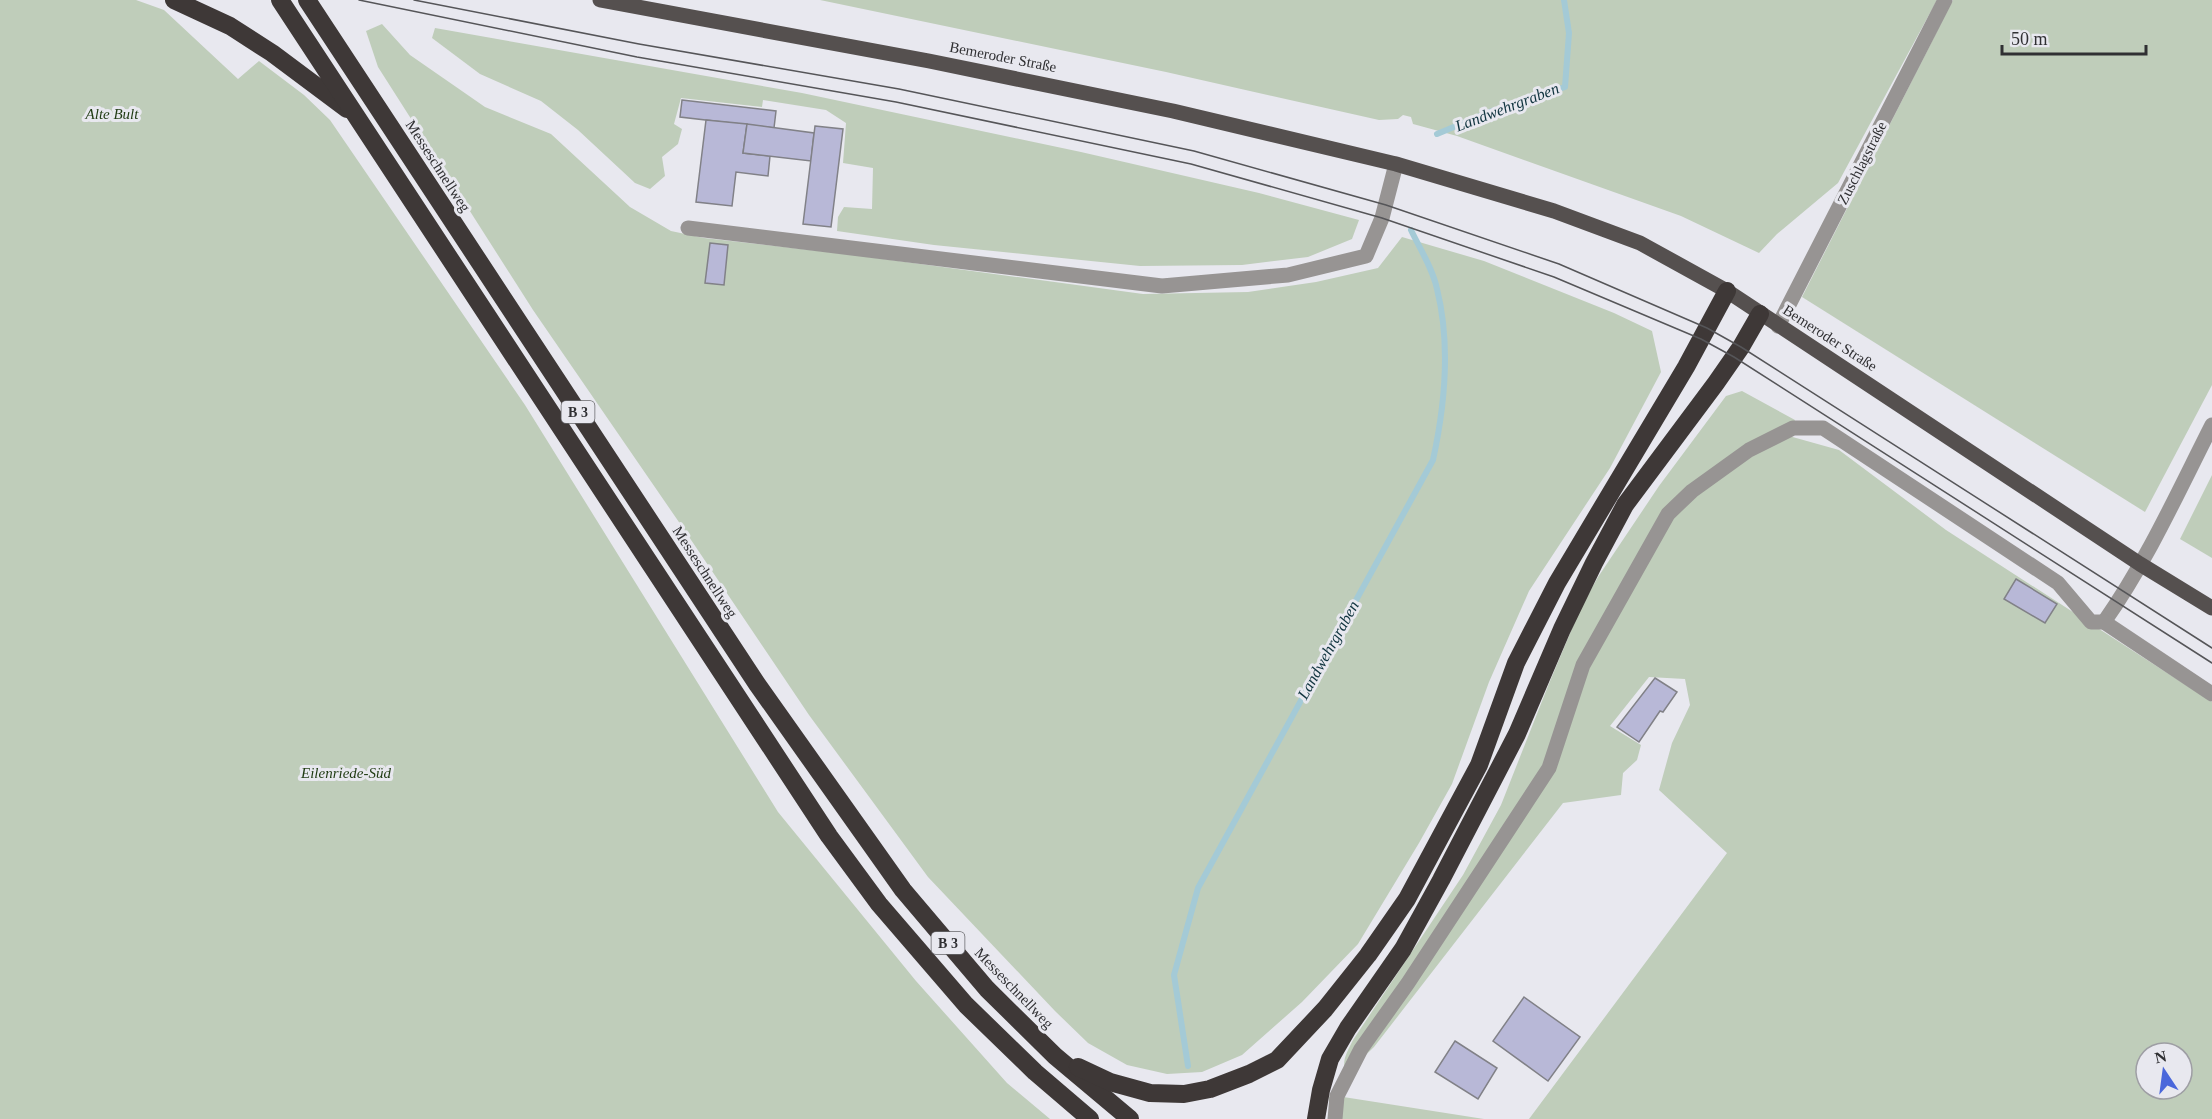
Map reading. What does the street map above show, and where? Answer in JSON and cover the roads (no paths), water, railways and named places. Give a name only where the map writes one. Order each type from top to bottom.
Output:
[{"type":"highway","points":[[174,0],[230,26],[356,115]]},
{"type":"highway","name":"B 3","points":[[280,0],[829,836],[879,904],[966,1005],[1035,1072],[1090,1119]]},
{"type":"highway","name":"Messeschnellweg","points":[[307,0],[757,684],[903,890],[987,990],[1055,1056],[1130,1119]]},
{"type":"highway","points":[[1055,1056],[1110,1082],[1150,1093],[1184,1094],[1210,1089],[1249,1074],[1276,1060],[1325,1009],[1368,955],[1413,889],[1479,765],[1516,663],[1557,583],[1686,367],[1727,291]]},
{"type":"highway","points":[[1316,1119],[1330,1059],[1348,1028],[1403,949],[1441,880],[1517,734],[1562,629],[1625,505],[1716,383],[1760,314]]},
{"type":"main road","name":"Bemeroder Straße","points":[[600,0],[1055,86],[1173,111],[1396,164],[1554,211],[1640,243],[1727,291],[2140,564],[2212,608]]},
{"type":"street","name":"Zuschlagstraße","points":[[1778,326],[1945,0]]},
{"type":"street","points":[[687,228],[1162,286],[1288,275],[1366,256],[1382,218],[1396,164]]},
{"type":"street","points":[[2104,622],[2140,564],[2212,425]]},
{"type":"street","points":[[1335,1119],[1336,1096],[1360,1049],[1408,983],[1549,768],[1583,664],[1668,514],[1692,491],[1749,450],[1793,428],[1823,428],[2058,583],[2091,622],[2104,622],[2212,694]]},
{"type":"waterway","name":"Landwehrgraben","points":[[1437,134],[1492,111],[1565,87],[1569,33],[1564,0]]},
{"type":"waterway","name":"Landwehrgraben","points":[[1188,1066],[1174,975],[1198,888],[1433,460],[1441,418],[1445,375],[1444,332],[1435,282],[1411,230]]},
{"type":"tram line","points":[[359,0],[637,57],[896,102],[1191,164],[1382,218],[1554,277],[1701,339],[1734,357],[2212,663]]},
{"type":"tram line","points":[[414,0],[639,44],[899,89],[1194,151],[1386,205],[1559,264],[1707,328],[1741,347],[2212,648]]},
{"type":"park label","name":"Alte Bult","points":[[112,114]]},
{"type":"park label","name":"Eilenriede-Süd","points":[[346,773]]}]
